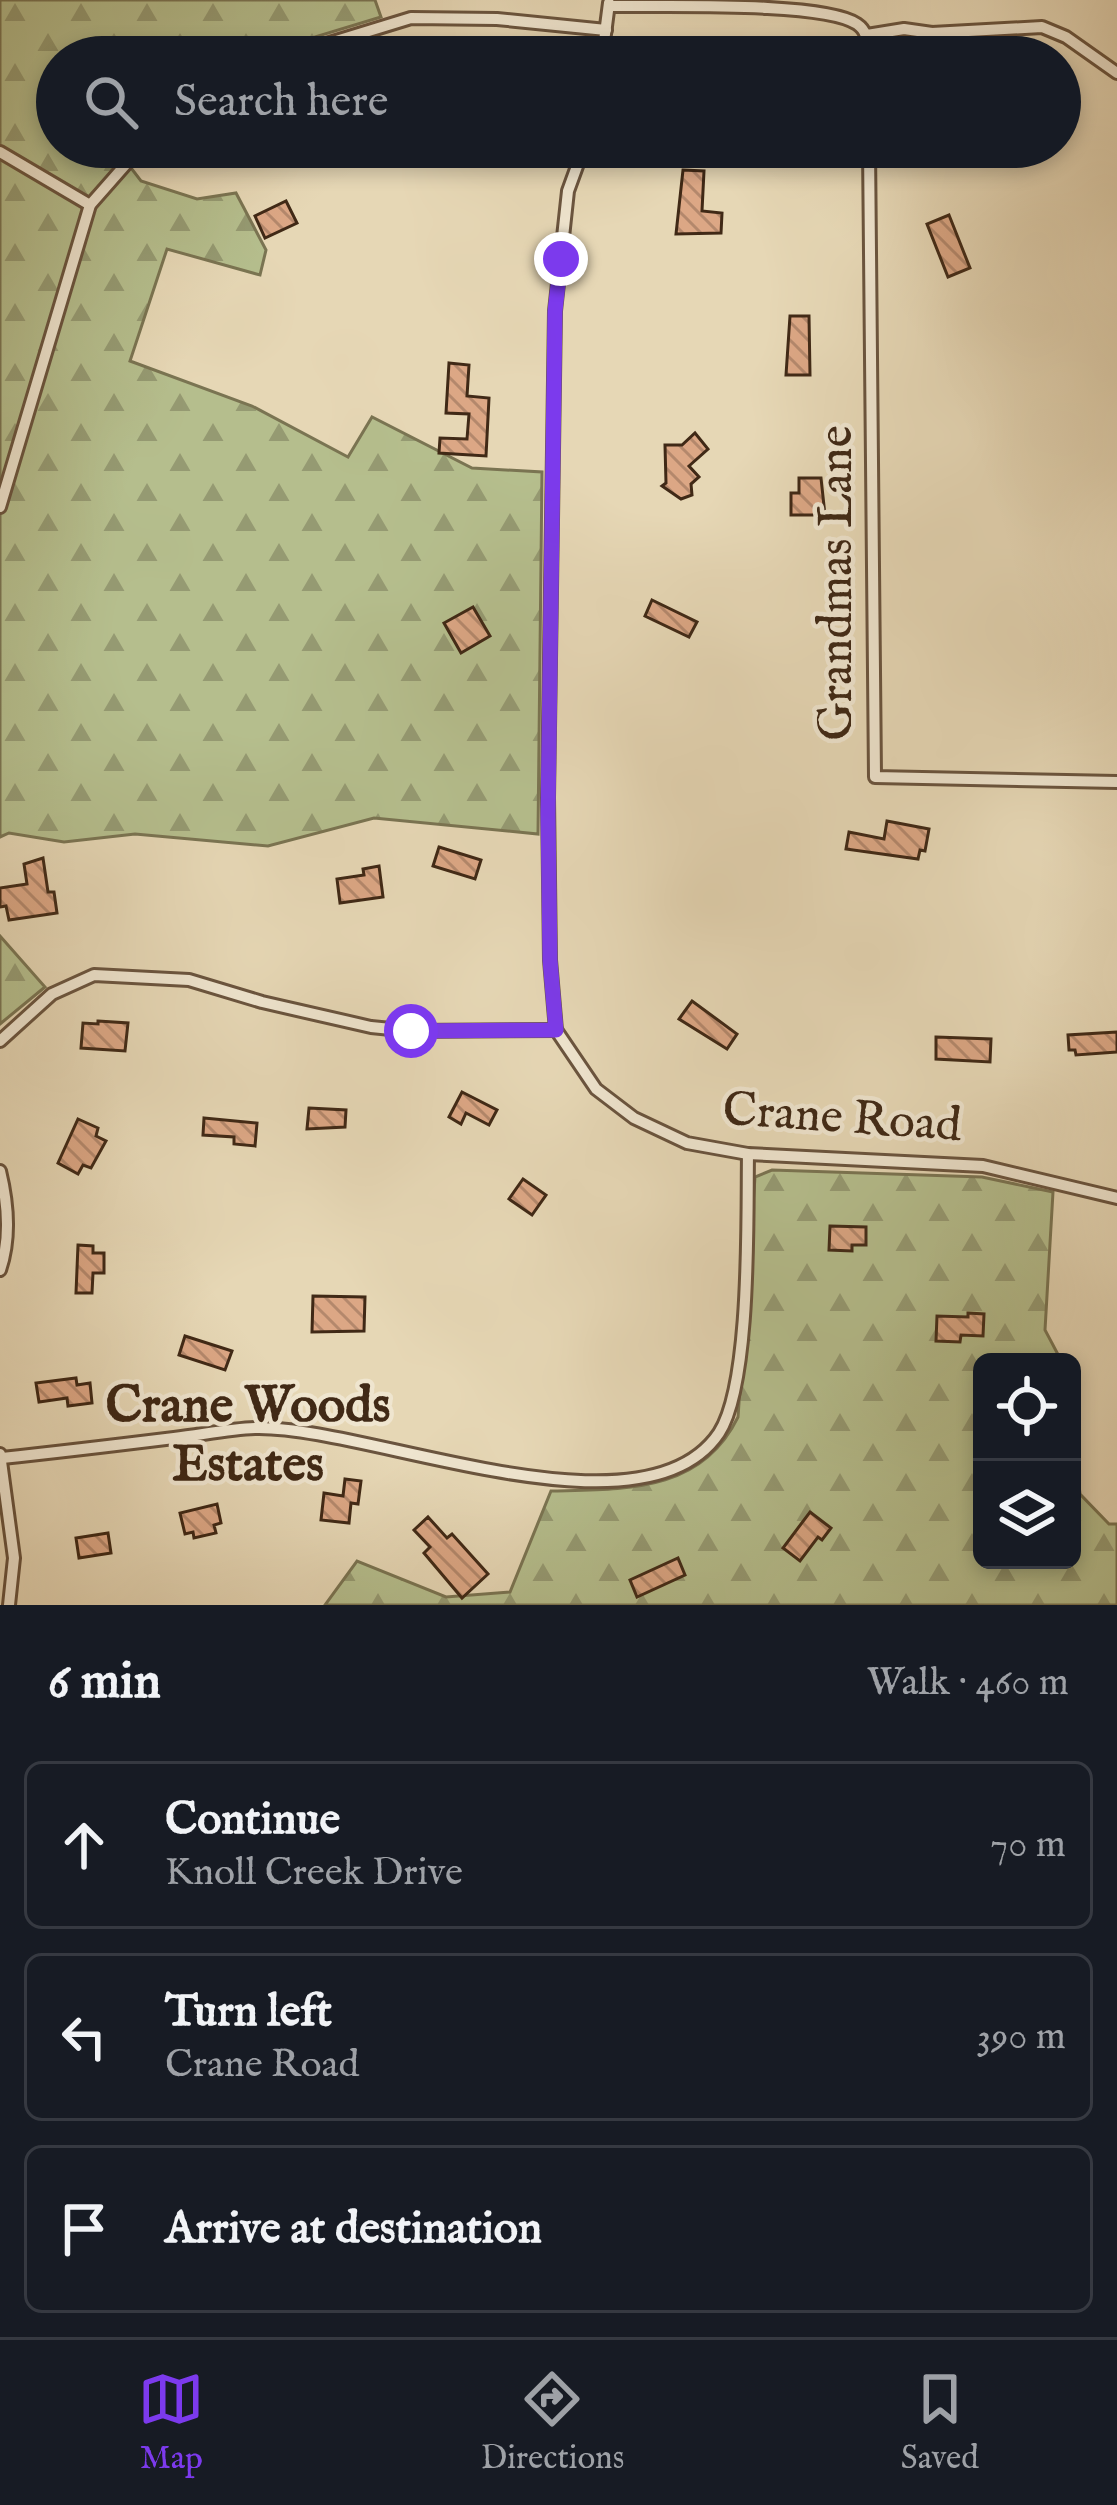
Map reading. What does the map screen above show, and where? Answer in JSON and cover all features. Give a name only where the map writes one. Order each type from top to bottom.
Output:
[{"type":"street","points":[[605,36],[609,3],[818,10],[861,26],[867,35],[904,29],[932,33],[1042,27],[1062,36]]},
{"type":"street","points":[[352,36],[411,18],[497,19],[606,30]]},
{"type":"street","points":[[1081,49],[1117,74]]},
{"type":"street","points":[[0,152],[90,205]]},
{"type":"street","points":[[0,507],[90,205],[123,168]]},
{"type":"street","name":"Crane Road","points":[[576,168],[568,191],[555,311],[548,814],[556,1030],[596,1089],[634,1118],[687,1142],[748,1154],[983,1166],[1117,1198]]},
{"type":"street","name":"Grandmas Lane","points":[[869,168],[875,778],[1117,782]]},
{"type":"street","points":[[0,1041],[52,994],[94,975],[189,980],[370,1027],[556,1030]]},
{"type":"street","points":[[9,1605],[14,1558],[1,1455],[256,1428],[325,1433],[366,1446],[549,1480],[625,1480],[681,1467],[718,1434],[736,1391],[748,1154]]},
{"type":"street","points":[[0,1171],[7,1200],[6,1253],[0,1270]]},
{"type":"green space","points":[[0,0],[375,0],[381,17],[318,36],[36,36],[36,168],[131,168],[141,181],[197,199],[236,193],[266,250],[260,275],[167,249],[130,361],[252,406],[348,457],[372,417],[472,468],[542,472],[538,834],[374,818],[268,846],[135,834],[64,842],[9,833],[0,837]]},
{"type":"green space","points":[[0,936],[45,987],[0,1024]]},
{"type":"green space","points":[[772,1170],[982,1177],[1053,1192],[1045,1330],[1057,1353],[973,1353],[973,1569],[1081,1569],[1081,1495],[1109,1524],[1117,1524],[1117,1605],[325,1605],[357,1561],[446,1597],[510,1592],[551,1491],[658,1482],[704,1460],[738,1417],[755,1177]]},
{"type":"building","points":[[683,170],[704,171],[702,211],[722,213],[721,233],[676,234]]},
{"type":"building","points":[[286,201],[297,223],[265,238],[255,216]]},
{"type":"building","points":[[949,215],[970,268],[948,277],[927,224]]},
{"type":"building","points":[[790,316],[809,316],[810,375],[786,375]]},
{"type":"building","points":[[449,363],[469,365],[467,396],[489,398],[486,456],[439,453],[440,438],[467,439],[469,414],[446,413]]},
{"type":"building","points":[[695,433],[708,449],[689,466],[699,477],[691,484],[692,495],[681,499],[662,486],[666,483],[665,445],[682,445]]},
{"type":"building","points":[[799,478],[821,478],[825,515],[791,515],[791,493],[799,493]]},
{"type":"building","points":[[652,600],[697,622],[689,637],[645,616]]},
{"type":"building","points":[[473,607],[490,636],[461,653],[444,623]]},
{"type":"building","points":[[887,821],[929,829],[925,851],[920,850],[918,859],[846,849],[849,832],[884,839]]},
{"type":"building","points":[[439,847],[481,860],[475,879],[433,866]]},
{"type":"building","points":[[43,858],[57,913],[9,920],[6,906],[0,907],[0,888],[27,884],[24,864]]},
{"type":"building","points":[[379,866],[383,897],[340,903],[337,879],[364,875],[363,869]]},
{"type":"building","points":[[692,1001],[737,1034],[727,1049],[679,1019]]},
{"type":"building","points":[[83,1023],[128,1023],[125,1051],[81,1048]]},
{"type":"building","points":[[1117,1032],[1117,1052],[1076,1055],[1069,1050],[1068,1035]]},
{"type":"building","points":[[936,1037],[991,1039],[990,1062],[936,1059]]},
{"type":"building","points":[[462,1092],[497,1110],[489,1125],[466,1113],[461,1124],[449,1117]]},
{"type":"building","points":[[309,1108],[346,1110],[345,1127],[307,1129]]},
{"type":"building","points":[[204,1118],[257,1123],[255,1146],[234,1144],[234,1137],[203,1135]]},
{"type":"building","points":[[78,1119],[98,1128],[96,1136],[106,1141],[91,1168],[83,1165],[78,1174],[58,1163]]},
{"type":"building","points":[[523,1179],[546,1195],[532,1215],[509,1199]]},
{"type":"building","points":[[830,1226],[866,1227],[866,1245],[852,1245],[852,1251],[829,1250]]},
{"type":"building","points":[[78,1245],[104,1253],[104,1273],[93,1273],[92,1293],[76,1293]]},
{"type":"building","points":[[313,1296],[365,1297],[364,1331],[312,1332]]},
{"type":"building","points":[[968,1313],[984,1314],[983,1336],[936,1341],[937,1316],[968,1317]]},
{"type":"building","points":[[185,1336],[232,1351],[225,1370],[179,1355]]},
{"type":"building","points":[[76,1378],[77,1385],[90,1383],[92,1403],[68,1406],[67,1398],[39,1402],[36,1383]]},
{"type":"building","points":[[345,1479],[361,1481],[349,1523],[321,1520],[324,1493],[343,1496]]},
{"type":"building","points":[[217,1504],[221,1523],[214,1525],[216,1533],[194,1538],[193,1532],[185,1534],[180,1513]]},
{"type":"building","points":[[810,1512],[831,1528],[800,1561],[783,1548]]},
{"type":"building","points":[[428,1517],[447,1538],[452,1534],[488,1574],[462,1598],[424,1553],[430,1547],[414,1530]]},
{"type":"building","points":[[108,1533],[111,1553],[79,1558],[76,1538]]},
{"type":"building","points":[[678,1558],[685,1575],[637,1597],[630,1580]]},
{"type":"district","name":"Crane Woods Estates","points":[[248,1436]]},
{"type":"route","points":[[411,1031],[556,1030],[548,798],[555,311],[561,259]]}]
